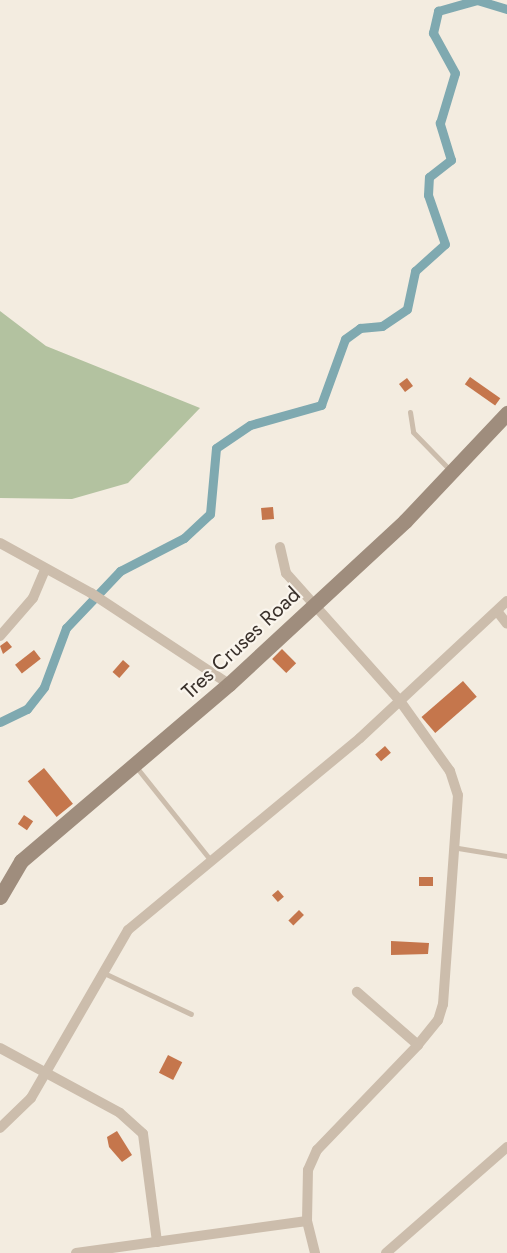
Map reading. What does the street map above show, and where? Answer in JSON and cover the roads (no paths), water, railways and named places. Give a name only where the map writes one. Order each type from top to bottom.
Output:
[{"type":"main road","name":"Tres Cruses Road","points":[[0,897],[21,861],[137,768],[229,684],[452,472],[507,413]]},
{"type":"street","points":[[0,543],[45,570],[91,593],[229,684]]},
{"type":"street","points":[[280,547],[286,573],[312,605],[400,701],[450,771],[458,795],[458,848],[442,1004],[438,1020],[418,1045],[317,1150],[308,1170],[307,1221],[315,1253]]},
{"type":"street","points":[[0,636],[33,598],[45,570]]},
{"type":"street","points":[[0,1128],[46,1074],[100,971],[128,930],[212,862],[400,701],[507,601]]},
{"type":"street","points":[[497,611],[507,624]]},
{"type":"street","points":[[357,992],[418,1045]]},
{"type":"street","points":[[0,1048],[120,1113],[143,1134],[157,1242]]},
{"type":"street","points":[[387,1253],[507,1147]]},
{"type":"street","points":[[76,1253],[307,1221]]},
{"type":"lane","points":[[410,412],[413,432],[452,472]]},
{"type":"lane","points":[[137,768],[212,862]]},
{"type":"lane","points":[[458,848],[507,856]]},
{"type":"lane","points":[[100,971],[191,1014]]},
{"type":"waterway","points":[[0,722],[27,709],[44,687],[66,628],[120,571],[184,538],[210,514],[216,448],[250,425],[321,405],[345,339],[360,328],[382,326],[407,309],[415,271],[445,244],[428,195],[429,177],[451,160],[440,123],[455,73],[433,33],[438,11],[477,0],[507,9]]}]
